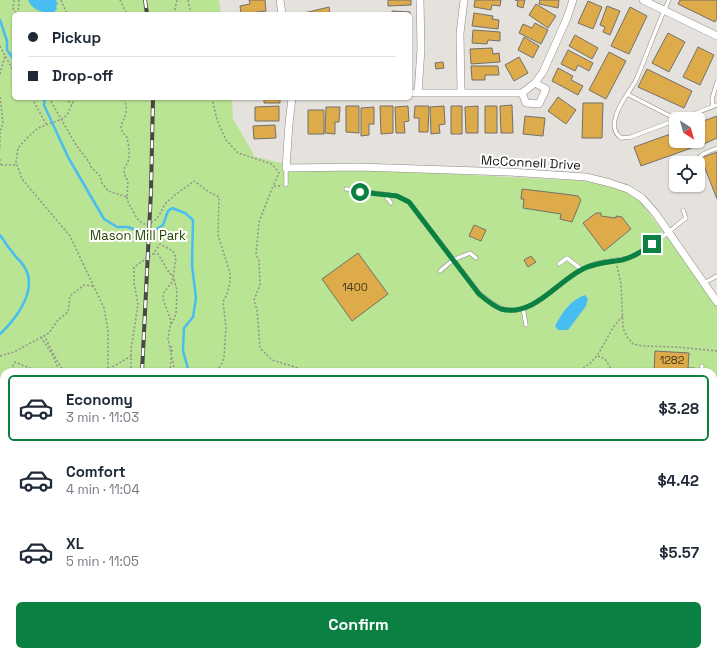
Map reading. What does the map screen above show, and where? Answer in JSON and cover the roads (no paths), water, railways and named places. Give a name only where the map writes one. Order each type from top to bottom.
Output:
[{"type":"street","points":[[280,0],[282,12]]},
{"type":"street","points":[[418,93],[421,49],[420,0]]},
{"type":"street","points":[[461,93],[460,33],[464,0]]},
{"type":"street","points":[[412,93],[522,93],[535,83],[544,72],[573,0]]},
{"type":"street","points":[[643,0],[717,36]]},
{"type":"street","points":[[522,93],[526,103],[539,104],[546,89],[535,83]]},
{"type":"street","points":[[286,168],[292,100]]},
{"type":"street","name":"McConnell Drive","points":[[286,168],[359,167],[509,172],[586,177],[628,189],[642,198],[656,214],[717,302]]},
{"type":"lane","points":[[669,0],[636,80],[619,106],[615,117],[615,130],[616,134],[621,138],[636,136],[669,123]]},
{"type":"lane","points":[[699,112],[715,106],[712,99],[717,82]]},
{"type":"lane","points":[[627,94],[669,116]]},
{"type":"lane","points":[[699,156],[717,148]]},
{"type":"lane","points":[[286,168],[286,185]]},
{"type":"lane","points":[[346,189],[397,196],[409,202],[479,294],[501,309],[516,310],[534,304],[582,269],[611,260],[630,258],[639,253],[686,218],[683,210]]},
{"type":"lane","points":[[384,195],[391,203]]},
{"type":"lane","points":[[440,271],[453,260],[470,253],[476,258]]},
{"type":"lane","points":[[559,264],[567,258],[582,269]]},
{"type":"lane","points":[[704,283],[717,276]]},
{"type":"lane","points":[[523,308],[526,324]]},
{"type":"water","points":[[28,0],[56,0],[58,4],[56,6],[57,9],[54,12],[39,10],[33,7]]},
{"type":"water","points":[[585,295],[588,299],[586,306],[568,330],[558,330],[555,326],[564,312],[575,300]]},
{"type":"waterway","points":[[0,20],[7,41],[7,50],[12,57]]},
{"type":"waterway","points":[[45,100],[44,105],[68,157],[104,219],[117,227],[128,227],[138,231],[155,230],[163,225],[168,211],[172,208],[185,213],[193,220],[192,265],[196,298],[193,317],[184,328],[183,351],[188,368]]},
{"type":"waterway","points":[[0,235],[24,267],[29,285],[23,304],[0,334]]},
{"type":"railway","points":[[145,0],[147,12]]},
{"type":"railway","points":[[142,368],[151,191],[153,100]]},
{"type":"park label","name":"Mason Mill Park","points":[[138,235]]}]
